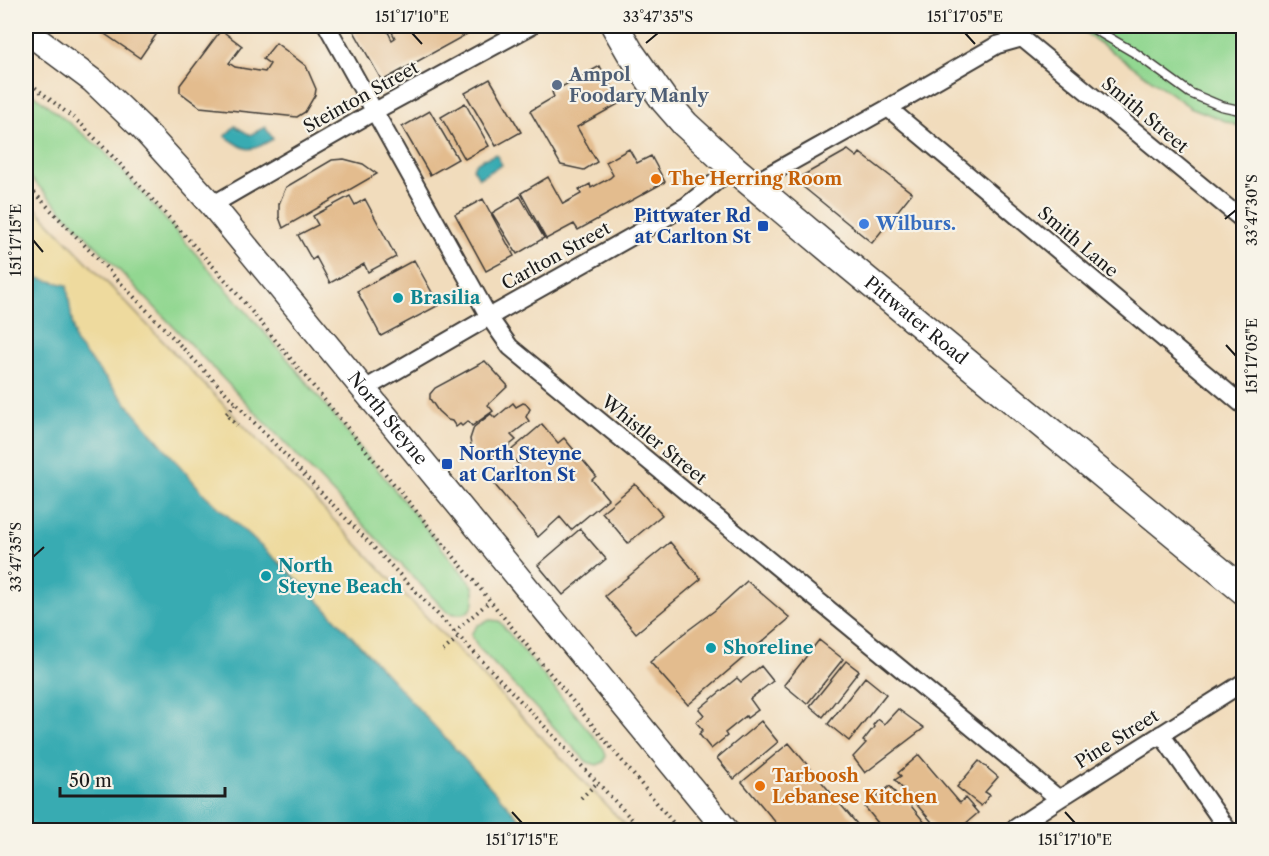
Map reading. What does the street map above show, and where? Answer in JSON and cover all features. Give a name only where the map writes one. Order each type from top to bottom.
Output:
[{"type":"main road","name":"Pittwater Road","points":[[615,26],[630,52],[668,105],[685,124],[742,176],[1244,591]]},
{"type":"main road","name":"North Steyne","points":[[26,31],[93,81],[142,128],[212,205],[726,831]]},
{"type":"street","name":"Whistler Street","points":[[327,26],[489,317],[510,347],[1059,799]]},
{"type":"street","name":"Steinton Street","points":[[212,205],[375,111],[531,26]]},
{"type":"street","name":"Carlton Street","points":[[363,390],[686,206],[742,176],[888,108],[997,45],[1025,32]]},
{"type":"street","name":"Smith Street","points":[[1025,32],[1244,221]]},
{"type":"street","name":"Smith Lane","points":[[888,108],[1244,406]]},
{"type":"street","name":"Pine Street","points":[[1012,831],[1244,682]]},
{"type":"street","points":[[1161,734],[1228,831]]},
{"type":"lane","points":[[1089,26],[1135,53],[1190,93],[1221,106],[1244,111]]},
{"type":"path","points":[[26,80],[82,125],[229,284],[679,831]]},
{"type":"path","points":[[26,184],[642,831]]},
{"type":"path","points":[[236,404],[226,414],[237,426]]},
{"type":"path","points":[[454,632],[490,601]]},
{"type":"path","points":[[443,651],[459,637]]},
{"type":"path","points":[[581,798],[597,783]]},
{"type":"green space","points":[[1076,26],[1243,26],[1243,128],[1190,107]]},
{"type":"green space","points":[[26,88],[103,150],[286,357],[473,586],[474,600],[470,610],[461,614],[447,612],[26,173]]},
{"type":"green space","points":[[490,620],[499,621],[604,749],[606,756],[604,762],[597,765],[587,762],[478,647],[471,634],[478,625]]},
{"type":"sand","name":"North Steyne Beach","points":[[26,198],[630,830],[383,830],[26,459]]},
{"type":"water","points":[[235,126],[250,135],[265,127],[273,139],[258,147],[244,148],[225,136]]},
{"type":"water","points":[[496,154],[502,165],[479,178],[473,168],[475,165],[480,160]]},
{"type":"water","points":[[26,275],[67,285],[75,342],[144,424],[204,494],[309,590],[530,830],[26,830]]},
{"type":"building","points":[[106,26],[162,26],[140,58],[102,32]]},
{"type":"building","points":[[351,26],[385,26],[392,40],[395,38],[389,26],[462,26],[467,34],[382,81]]},
{"type":"building","points":[[221,30],[242,46],[229,63],[235,67],[265,72],[270,64],[263,59],[276,43],[306,66],[316,89],[305,112],[297,117],[200,107],[180,92],[180,85]]},
{"type":"building","points":[[600,66],[620,103],[577,127],[597,162],[584,170],[561,165],[530,111],[554,97],[552,92]]},
{"type":"building","points":[[490,79],[521,132],[496,146],[465,93]]},
{"type":"building","points":[[465,103],[489,146],[465,159],[441,117]]},
{"type":"building","points":[[430,111],[458,159],[430,175],[402,127]]},
{"type":"building","points":[[629,149],[637,163],[651,156],[665,182],[578,230],[574,224],[546,239],[521,193],[548,177],[563,204],[581,194],[579,190],[590,184],[591,188],[610,178],[613,175],[606,162]]},
{"type":"building","points":[[848,150],[857,157],[860,153],[912,193],[872,243],[802,186],[802,176]]},
{"type":"building","points":[[344,159],[363,164],[377,174],[283,228],[279,217],[279,204],[286,187],[332,160]]},
{"type":"building","points":[[350,196],[355,205],[365,199],[396,257],[368,272],[364,264],[330,283],[316,257],[312,260],[298,235],[318,225],[313,216]]},
{"type":"building","points":[[520,196],[544,238],[517,254],[492,213]]},
{"type":"building","points":[[483,199],[514,256],[486,271],[455,214]]},
{"type":"building","name":"Brasilia","points":[[414,260],[439,305],[381,336],[357,291]]},
{"type":"building","points":[[485,361],[508,386],[488,405],[493,411],[472,426],[468,421],[456,427],[452,421],[438,411],[430,399],[430,394],[435,388]]},
{"type":"building","points":[[513,403],[516,407],[523,403],[526,404],[530,409],[526,417],[529,421],[511,435],[516,440],[497,455],[483,457],[479,455],[471,445],[470,439],[474,427],[491,414],[495,418]]},
{"type":"building","points":[[542,424],[558,443],[564,438],[596,476],[592,480],[608,499],[571,530],[560,517],[538,537],[495,485],[519,465],[508,453]]},
{"type":"building","points":[[635,484],[662,515],[628,543],[602,512]]},
{"type":"building","points":[[580,529],[606,559],[563,595],[538,565]]},
{"type":"building","points":[[670,542],[701,579],[636,633],[605,596]]},
{"type":"building","name":"Shoreline","points":[[747,581],[790,618],[688,705],[650,662],[714,611]]},
{"type":"building","points":[[819,640],[843,659],[807,704],[784,685]]},
{"type":"building","points":[[846,661],[859,671],[823,717],[810,706]]},
{"type":"building","points":[[761,666],[773,681],[750,699],[758,710],[747,718],[746,716],[725,733],[727,736],[711,749],[699,734],[703,730],[696,722],[704,715],[699,709],[737,678],[741,682]]},
{"type":"building","points":[[865,677],[886,694],[849,741],[828,724]]},
{"type":"building","points":[[898,709],[924,728],[865,773],[853,757],[866,743],[863,741],[878,719],[884,724]]},
{"type":"building","points":[[761,721],[778,742],[734,779],[717,758]]},
{"type":"building","points":[[789,743],[862,830],[782,830],[742,782]]},
{"type":"building","points":[[919,755],[960,803],[965,798],[978,813],[958,830],[939,830],[895,780],[901,776],[898,773]]},
{"type":"building","points":[[979,761],[998,777],[985,792],[990,795],[981,806],[957,787]]},
{"type":"building","points":[[890,786],[904,804],[907,801],[931,830],[882,830],[876,824],[878,823],[865,807]]},
{"type":"place","name":"Ampol Foodary Manly","points":[[557,85]]},
{"type":"place","name":"The Herring Room","points":[[656,179]]},
{"type":"place","name":"Wilburs.","points":[[864,224]]},
{"type":"place","name":"Pittwater Rd at Carlton St","points":[[763,226]]},
{"type":"place","name":"Brasilia","points":[[398,298]]},
{"type":"place","name":"North Steyne at Carlton St","points":[[447,464]]},
{"type":"place","name":"North Steyne Beach","points":[[266,576]]},
{"type":"place","name":"Shoreline","points":[[711,648]]},
{"type":"place","name":"Tarboosh Lebanese Kitchen","points":[[760,786]]}]
